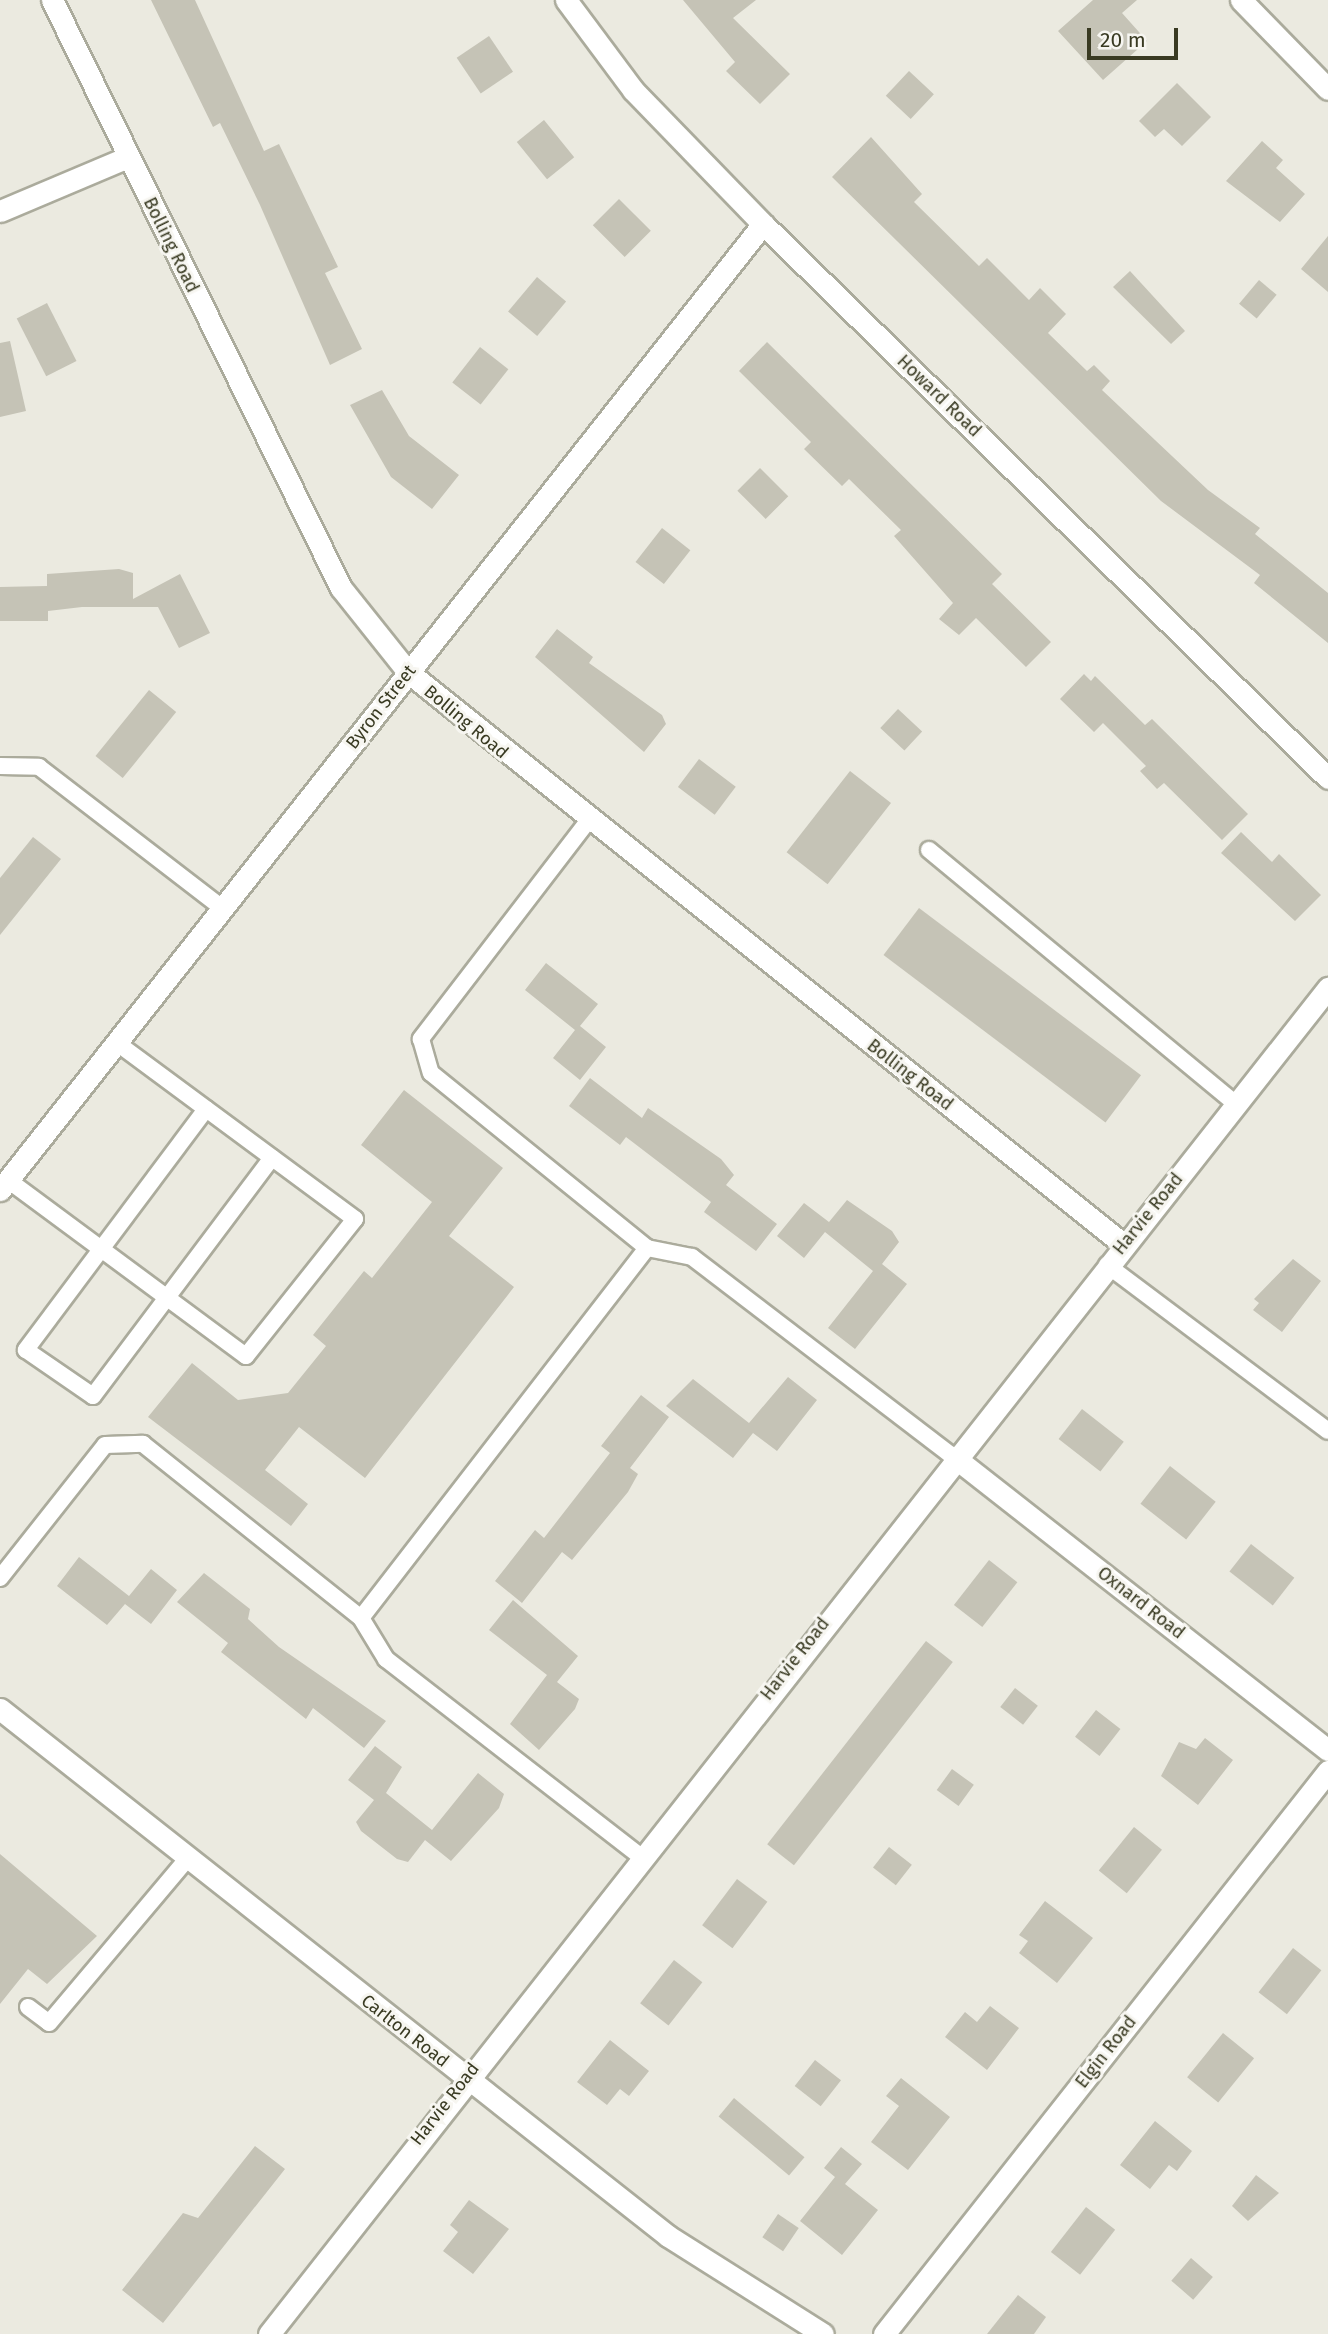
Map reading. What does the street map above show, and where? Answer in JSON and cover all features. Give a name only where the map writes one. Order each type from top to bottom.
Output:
[{"type":"street","name":"Bolling Road","points":[[52,0],[341,588],[408,672],[588,821],[1124,1244]]},
{"type":"street","name":"Howard Road","points":[[566,0],[633,90],[763,224],[1328,778]]},
{"type":"street","points":[[1241,0],[1328,89]]},
{"type":"street","points":[[0,211],[128,157]]},
{"type":"street","name":"Byron Street","points":[[4,1185],[763,224]]},
{"type":"street","name":"Harvie Road","points":[[269,2334],[465,2078],[1328,988]]},
{"type":"street","name":"Oxnard Road","points":[[954,1457],[1328,1750]]},
{"type":"street","name":"Carlton Road","points":[[0,1709],[668,2236],[822,2334]]},
{"type":"street","name":"Elgin Road","points":[[884,2334],[1328,1771]]},
{"type":"lane","points":[[0,766],[39,767],[222,908]]},
{"type":"lane","points":[[588,821],[421,1039],[431,1073],[647,1248],[692,1257],[954,1457]]},
{"type":"lane","points":[[929,850],[1236,1104]]},
{"type":"lane","points":[[4,1185],[102,1249],[246,1356],[355,1219],[116,1042]]},
{"type":"lane","points":[[206,1109],[26,1350],[93,1396],[169,1299],[272,1158]]},
{"type":"lane","points":[[361,1618],[647,1248]]},
{"type":"lane","points":[[1107,1265],[1328,1431]]},
{"type":"lane","points":[[0,1578],[105,1445],[143,1444],[361,1618],[386,1660],[640,1856]]},
{"type":"lane","points":[[28,2007],[49,2023],[188,1858]]},
{"type":"building","points":[[151,0],[195,0],[264,151],[279,144],[338,267],[325,273],[362,349],[330,365],[260,205],[220,123],[213,127]]},
{"type":"building","points":[[683,0],[756,0],[733,18],[790,74],[760,104],[726,71],[735,62]]},
{"type":"building","points":[[1093,0],[1137,0],[1122,13],[1147,41],[1103,80],[1058,31]]},
{"type":"building","points":[[489,36],[513,72],[481,93],[457,58]]},
{"type":"building","points":[[909,71],[934,94],[911,119],[886,96]]},
{"type":"building","points":[[1177,83],[1211,117],[1182,146],[1164,129],[1155,137],[1139,121]]},
{"type":"building","points":[[544,120],[574,157],[547,179],[517,142]]},
{"type":"building","points":[[871,137],[922,194],[914,202],[979,266],[987,258],[1029,300],[1040,288],[1066,314],[1048,333],[1087,371],[1094,365],[1110,381],[1102,390],[1208,490],[1260,528],[1255,534],[1328,593],[1328,643],[1254,583],[1260,575],[1161,501],[832,177]]},
{"type":"building","points":[[1262,141],[1283,160],[1276,168],[1305,194],[1280,222],[1226,181]]},
{"type":"building","points":[[619,199],[651,231],[625,257],[593,225]]},
{"type":"building","points":[[1328,236],[1328,292],[1301,269]]},
{"type":"building","points":[[1130,271],[1185,331],[1171,344],[1113,287]]},
{"type":"building","points":[[537,277],[566,301],[537,336],[508,311]]},
{"type":"building","points":[[1259,280],[1277,295],[1257,319],[1239,304]]},
{"type":"building","points":[[47,303],[77,361],[46,376],[17,318]]},
{"type":"building","points":[[10,341],[26,411],[0,417],[0,343]]},
{"type":"building","points":[[767,342],[1002,574],[992,584],[1051,642],[1026,667],[976,618],[959,635],[939,619],[953,603],[894,536],[901,530],[849,479],[842,486],[804,449],[811,442],[739,371]]},
{"type":"building","points":[[480,347],[508,369],[481,405],[452,382]]},
{"type":"building","points":[[382,390],[409,436],[459,475],[432,509],[391,477],[350,405]]},
{"type":"building","points":[[760,468],[788,496],[766,519],[737,491]]},
{"type":"building","points":[[662,528],[690,550],[664,584],[636,562]]},
{"type":"building","points":[[119,569],[133,573],[133,599],[180,574],[210,633],[179,648],[158,607],[82,607],[48,611],[48,621],[0,621],[0,587],[47,586],[47,574]]},
{"type":"building","points":[[557,629],[593,657],[589,663],[662,715],[666,724],[644,752],[535,657]]},
{"type":"building","points":[[1084,674],[1091,681],[1095,676],[1145,725],[1152,719],[1248,814],[1222,840],[1164,783],[1157,789],[1140,771],[1146,766],[1103,723],[1094,732],[1060,699]]},
{"type":"building","points":[[149,690],[176,712],[123,778],[96,756]]},
{"type":"building","points":[[898,709],[922,732],[904,751],[880,728]]},
{"type":"building","points":[[699,759],[736,787],[715,815],[678,787]]},
{"type":"building","points":[[850,771],[891,803],[828,884],[787,852]]},
{"type":"building","points":[[1241,832],[1272,862],[1279,854],[1321,895],[1295,921],[1221,853]]},
{"type":"building","points":[[33,837],[61,859],[0,935],[0,878]]},
{"type":"building","points":[[919,908],[1141,1075],[1106,1122],[883,955]]},
{"type":"building","points":[[546,963],[598,1004],[580,1026],[606,1047],[580,1080],[553,1058],[575,1030],[525,990]]},
{"type":"building","points":[[590,1078],[642,1118],[648,1108],[721,1159],[734,1175],[726,1185],[777,1224],[756,1251],[704,1212],[711,1202],[626,1137],[620,1145],[569,1106]]},
{"type":"building","points":[[404,1090],[503,1168],[449,1236],[514,1287],[365,1478],[299,1427],[265,1470],[308,1504],[291,1526],[148,1417],[192,1363],[238,1400],[288,1393],[326,1346],[313,1335],[364,1271],[372,1278],[432,1202],[361,1145]]},
{"type":"building","points":[[847,1200],[892,1231],[899,1242],[882,1264],[907,1284],[855,1349],[828,1328],[873,1271],[825,1232],[804,1258],[777,1236],[804,1203],[829,1222]]},
{"type":"building","points":[[1293,1259],[1321,1281],[1282,1332],[1253,1310],[1259,1303],[1254,1299]]},
{"type":"building","points":[[788,1377],[817,1400],[777,1451],[753,1433],[733,1458],[666,1406],[693,1379],[749,1423]]},
{"type":"building","points":[[641,1395],[669,1417],[630,1468],[638,1474],[628,1492],[572,1560],[562,1552],[522,1603],[495,1581],[535,1530],[544,1538],[610,1453],[601,1446]]},
{"type":"building","points":[[1082,1409],[1124,1442],[1100,1472],[1059,1439]]},
{"type":"building","points":[[1170,1466],[1216,1502],[1186,1540],[1140,1504]]},
{"type":"building","points":[[1251,1544],[1294,1578],[1273,1605],[1229,1572]]},
{"type":"building","points":[[79,1557],[129,1596],[151,1569],[177,1590],[151,1624],[125,1604],[107,1625],[57,1586]]},
{"type":"building","points":[[989,1560],[1017,1582],[982,1627],[954,1605]]},
{"type":"building","points":[[204,1573],[250,1609],[248,1619],[279,1647],[386,1721],[364,1748],[313,1708],[306,1719],[221,1652],[228,1643],[177,1602]]},
{"type":"building","points":[[513,1600],[578,1656],[557,1682],[579,1699],[575,1709],[539,1750],[510,1724],[547,1675],[489,1630]]},
{"type":"building","points":[[926,1641],[953,1662],[794,1865],[767,1844]]},
{"type":"building","points":[[1015,1688],[1038,1706],[1023,1725],[1000,1707]]},
{"type":"building","points":[[1096,1710],[1120,1729],[1099,1756],[1075,1737]]},
{"type":"building","points":[[1205,1738],[1233,1760],[1198,1805],[1161,1776],[1179,1742],[1196,1749]]},
{"type":"building","points":[[375,1746],[402,1767],[386,1793],[432,1830],[478,1773],[504,1794],[499,1808],[451,1861],[425,1840],[408,1862],[397,1859],[361,1831],[356,1822],[374,1800],[348,1780]]},
{"type":"building","points":[[952,1769],[974,1785],[959,1806],[937,1790]]},
{"type":"building","points":[[1134,1827],[1162,1850],[1127,1893],[1099,1871]]},
{"type":"building","points":[[889,1847],[912,1865],[896,1885],[873,1867]]},
{"type":"building","points":[[0,1854],[97,1936],[47,1984],[28,1969],[0,2004]]},
{"type":"building","points":[[737,1879],[767,1902],[732,1948],[702,1925]]},
{"type":"building","points":[[1045,1901],[1093,1938],[1057,1983],[1019,1953],[1028,1941],[1019,1935]]},
{"type":"building","points":[[1293,1948],[1321,1970],[1287,2014],[1259,1992]]},
{"type":"building","points":[[674,1960],[702,1982],[669,2026],[640,2003]]},
{"type":"building","points":[[990,2006],[1019,2028],[987,2070],[945,2037],[965,2012],[977,2022]]},
{"type":"building","points":[[1223,2033],[1254,2058],[1218,2102],[1187,2077]]},
{"type":"building","points":[[610,2040],[649,2071],[629,2096],[620,2089],[607,2105],[577,2082]]},
{"type":"building","points":[[815,2060],[841,2080],[821,2106],[795,2086]]},
{"type":"building","points":[[901,2078],[950,2117],[908,2170],[871,2142],[899,2106],[886,2096]]},
{"type":"building","points":[[734,2098],[804,2157],[789,2176],[719,2116]]},
{"type":"building","points":[[1155,2121],[1192,2151],[1177,2171],[1169,2165],[1150,2189],[1120,2165]]},
{"type":"building","points":[[255,2146],[285,2169],[163,2323],[122,2290],[183,2213],[198,2218]]},
{"type":"building","points":[[841,2147],[862,2164],[845,2184],[878,2210],[842,2255],[800,2221],[835,2177],[824,2168]]},
{"type":"building","points":[[1256,2175],[1279,2193],[1248,2221],[1232,2206]]},
{"type":"building","points":[[469,2200],[509,2229],[473,2274],[443,2251],[458,2232],[450,2225]]},
{"type":"building","points":[[1086,2207],[1115,2230],[1080,2275],[1051,2252]]},
{"type":"building","points":[[778,2214],[799,2228],[783,2251],[762,2237]]},
{"type":"building","points":[[1191,2258],[1213,2277],[1193,2300],[1171,2281]]},
{"type":"building","points":[[1018,2295],[1046,2317],[1034,2334],[987,2334]]}]
